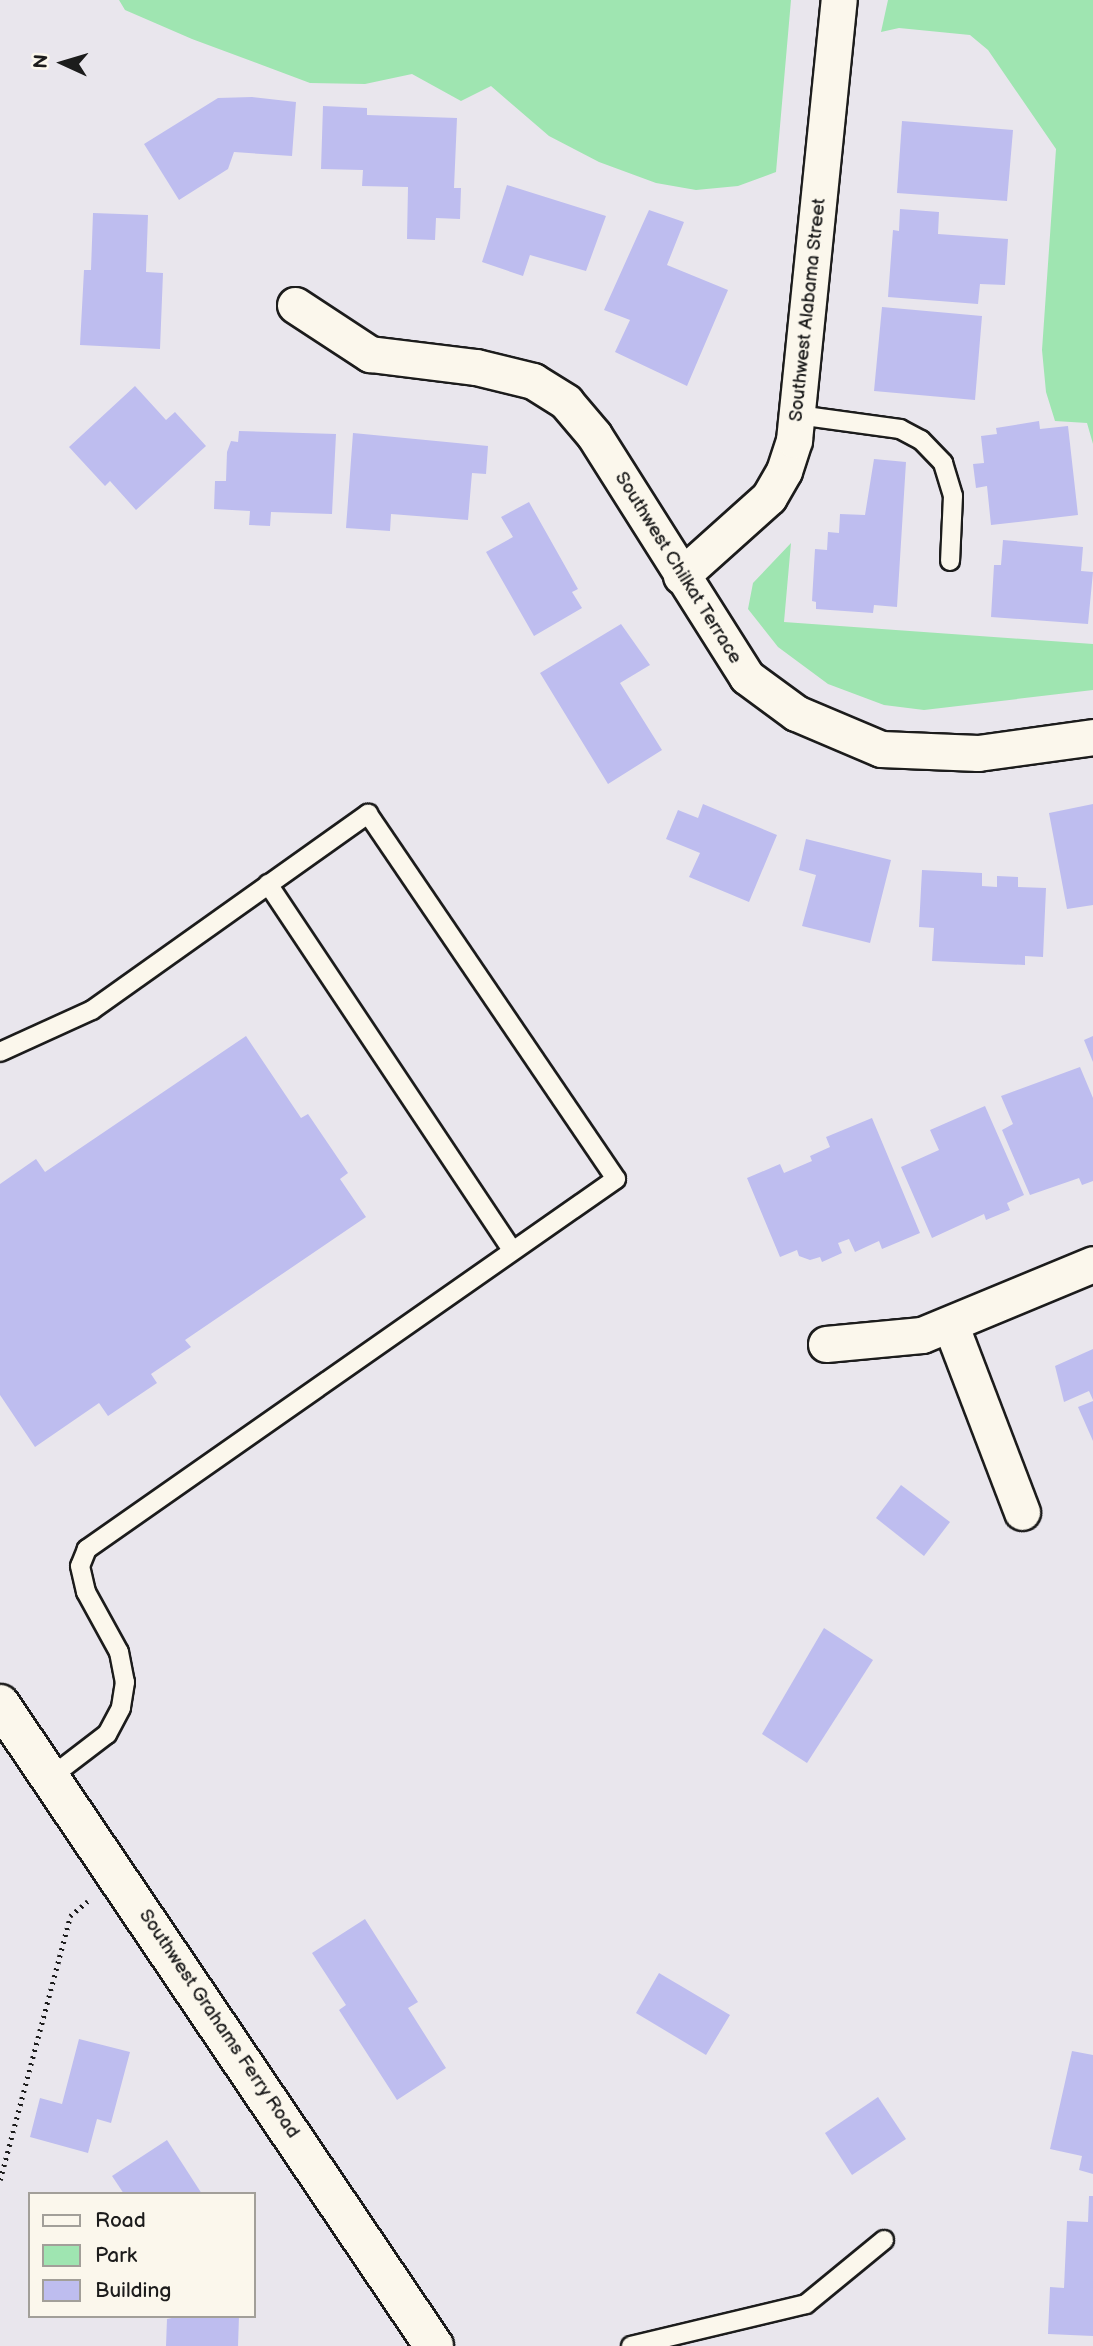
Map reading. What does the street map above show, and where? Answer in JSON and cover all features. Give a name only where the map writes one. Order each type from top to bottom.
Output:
[{"type":"street","name":"Southwest Alabama Street","points":[[681,576],[769,497],[784,471],[798,415],[839,0]]},
{"type":"street","name":"Southwest Chilkat Terrace","points":[[295,305],[370,355],[477,366],[533,381],[566,402],[594,435],[747,677],[796,713],[881,749],[978,753],[1093,737]]},
{"type":"street","points":[[825,1343],[886,1341],[951,1326],[1093,1264]]},
{"type":"street","points":[[951,1326],[1022,1512]]},
{"type":"street","name":"Southwest Grahams Ferry Road","points":[[0,1704],[120,1876],[434,2346]]},
{"type":"lane","points":[[798,415],[900,429],[921,440],[943,463],[953,496],[950,561]]},
{"type":"lane","points":[[0,1052],[92,1010],[368,814],[616,1178],[511,1249],[87,1549],[80,1566],[86,1592],[119,1652],[125,1682],[121,1708],[107,1734],[51,1777]]},
{"type":"lane","points":[[268,884],[511,1249]]},
{"type":"lane","points":[[631,2346],[806,2304],[884,2240]]},
{"type":"path","points":[[0,2180],[69,1916],[120,1876]]},
{"type":"green space","points":[[119,0],[791,0],[776,172],[738,186],[696,190],[656,183],[599,162],[549,136],[491,86],[461,101],[412,74],[365,84],[310,83],[192,39],[125,10]]},
{"type":"green space","points":[[888,0],[1093,0],[1093,444],[1087,423],[1055,421],[1046,392],[1042,350],[1056,149],[988,50],[970,35],[899,28],[881,32]]},
{"type":"green space","points":[[791,543],[784,622],[1093,644],[1093,690],[924,710],[884,705],[828,684],[778,647],[748,609],[753,583]]},
{"type":"building","points":[[252,97],[296,102],[292,156],[234,152],[228,169],[179,200],[144,144],[218,98]]},
{"type":"building","points":[[323,106],[367,108],[367,115],[457,118],[454,188],[461,188],[460,219],[436,218],[435,240],[407,239],[408,187],[362,186],[363,170],[321,169]]},
{"type":"building","points":[[902,121],[1013,130],[1007,201],[897,193]]},
{"type":"building","points":[[507,185],[606,216],[586,271],[530,255],[523,276],[482,262]]},
{"type":"building","points":[[900,209],[939,212],[938,234],[1008,239],[1005,285],[980,284],[978,304],[888,297],[893,230],[899,231]]},
{"type":"building","points":[[649,210],[684,222],[667,265],[728,290],[687,386],[615,352],[630,320],[604,310]]},
{"type":"building","points":[[93,213],[148,215],[146,272],[163,273],[160,349],[80,345],[84,270],[91,270]]},
{"type":"building","points":[[882,307],[982,316],[975,400],[874,391]]},
{"type":"building","points":[[135,386],[166,420],[175,412],[206,446],[136,510],[110,481],[105,486],[69,447]]},
{"type":"building","points":[[1039,421],[1040,429],[1068,426],[1078,515],[991,525],[987,486],[976,488],[973,464],[984,463],[981,436],[997,434],[996,428]]},
{"type":"building","points":[[239,431],[336,434],[332,514],[271,512],[270,526],[249,525],[250,511],[214,509],[215,481],[226,481],[227,452],[231,441],[238,442]]},
{"type":"building","points":[[353,433],[488,446],[486,474],[472,473],[468,520],[391,514],[390,531],[346,528]]},
{"type":"building","points":[[874,459],[906,462],[897,607],[874,605],[873,613],[816,609],[816,602],[812,601],[815,549],[827,550],[828,532],[839,533],[840,514],[865,515]]},
{"type":"building","points":[[529,502],[578,589],[572,592],[582,608],[534,636],[486,552],[513,537],[501,517]]},
{"type":"building","points":[[1003,540],[1083,547],[1081,571],[1093,572],[1088,624],[991,617],[994,565],[1001,565]]},
{"type":"building","points":[[621,624],[650,665],[620,683],[662,750],[608,784],[540,673]]},
{"type":"building","points":[[703,804],[777,835],[749,902],[689,877],[700,853],[666,839],[678,810],[698,818]]},
{"type":"building","points":[[1093,804],[1093,905],[1067,909],[1049,813]]},
{"type":"building","points":[[806,839],[891,860],[870,943],[802,926],[816,875],[799,870]]},
{"type":"building","points":[[922,870],[982,873],[982,886],[997,887],[997,876],[1018,877],[1018,887],[1046,888],[1043,957],[1025,956],[1025,965],[932,961],[934,928],[919,927]]},
{"type":"building","points":[[246,1036],[301,1118],[308,1114],[348,1173],[340,1179],[366,1217],[185,1340],[191,1347],[151,1374],[157,1383],[108,1416],[99,1403],[35,1447],[0,1395],[0,1184],[36,1159],[45,1172]]},
{"type":"building","points":[[1093,1036],[1093,1062],[1084,1040]]},
{"type":"building","points":[[1080,1067],[1093,1098],[1093,1181],[1082,1185],[1079,1178],[1030,1195],[1002,1130],[1013,1124],[1001,1096]]},
{"type":"building","points":[[985,1106],[1024,1195],[1007,1203],[1010,1210],[986,1220],[984,1214],[932,1238],[901,1167],[939,1150],[930,1130]]},
{"type":"building","points":[[872,1118],[920,1233],[882,1249],[879,1241],[855,1252],[849,1239],[838,1243],[842,1253],[822,1262],[820,1257],[810,1260],[799,1256],[797,1250],[780,1257],[747,1178],[780,1164],[784,1173],[812,1161],[810,1156],[830,1147],[826,1137]]},
{"type":"building","points":[[1093,1349],[1093,1400],[1089,1391],[1064,1402],[1055,1366]]},
{"type":"building","points":[[1093,1401],[1093,1441],[1078,1407]]},
{"type":"building","points":[[901,1485],[950,1522],[924,1556],[876,1518]]},
{"type":"building","points":[[824,1628],[873,1660],[807,1763],[762,1734]]},
{"type":"building","points":[[365,1919],[418,2002],[408,2008],[446,2068],[397,2100],[339,2010],[346,2005],[312,1953]]},
{"type":"building","points":[[659,1973],[730,2015],[706,2055],[636,2013]]},
{"type":"building","points":[[79,2039],[130,2052],[111,2123],[97,2119],[88,2153],[30,2137],[40,2098],[62,2104]]},
{"type":"building","points":[[1072,2051],[1093,2055],[1093,2174],[1079,2170],[1082,2156],[1050,2149]]},
{"type":"building","points":[[878,2097],[906,2139],[852,2175],[825,2133]]},
{"type":"building","points":[[167,2140],[201,2192],[123,2192],[112,2176]]},
{"type":"building","points":[[1089,2196],[1093,2196],[1093,2336],[1048,2334],[1050,2287],[1064,2288],[1067,2221],[1088,2222]]},
{"type":"building","points":[[239,2318],[238,2346],[166,2346],[167,2319]]}]
